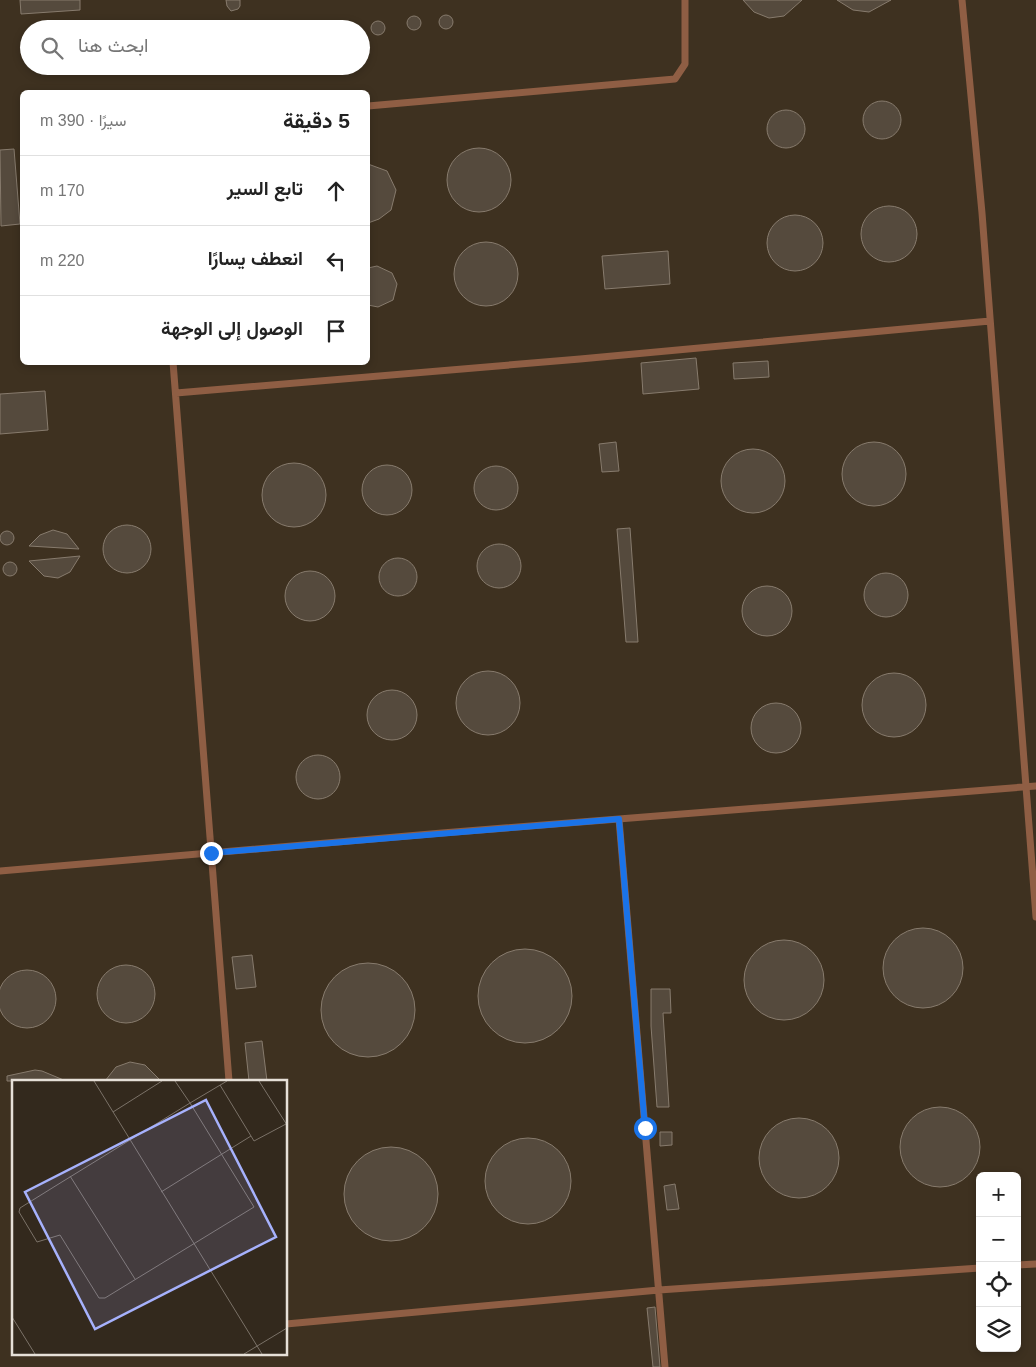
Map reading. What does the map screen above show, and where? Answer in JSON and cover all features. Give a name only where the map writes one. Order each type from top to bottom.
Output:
[{"type":"lane","points":[[370,106],[675,79],[685,64],[685,0]]},
{"type":"lane","points":[[962,0],[990,321],[1036,917]]},
{"type":"lane","points":[[176,393],[580,359],[990,321]]},
{"type":"lane","points":[[173,365],[229,1080]]},
{"type":"lane","points":[[0,871],[1036,786]]},
{"type":"lane","points":[[619,819],[665,1367]]},
{"type":"lane","points":[[1021,1265],[1036,1264]]},
{"type":"lane","points":[[288,1324],[659,1290],[976,1268]]},
{"type":"shaded area","points":[[0,0],[1036,0],[1036,1367],[0,1367]]},
{"type":"building","points":[[20,0],[80,0],[80,10],[21,14]]},
{"type":"building","points":[[226,0],[240,0],[240,6],[238,9],[231,11],[227,6]]},
{"type":"building","points":[[743,0],[802,0],[784,16],[769,18],[754,12]]},
{"type":"building","points":[[837,0],[891,0],[869,12],[853,10]]},
{"type":"building","points":[[446,15],[451,17],[453,22],[451,27],[446,29],[441,27],[439,22],[441,17]]},
{"type":"building","points":[[414,16],[419,18],[421,23],[419,28],[414,30],[409,28],[407,23],[409,18]]},
{"type":"building","points":[[378,21],[383,23],[385,28],[383,33],[378,35],[373,33],[371,28],[373,23]]},
{"type":"building","points":[[882,101],[895,107],[901,120],[895,133],[882,139],[869,133],[863,120],[869,107]]},
{"type":"building","points":[[786,110],[799,116],[805,129],[799,142],[786,148],[773,142],[767,129],[773,116]]},
{"type":"building","points":[[473,148],[485,148],[502,157],[509,168],[511,180],[509,192],[502,203],[485,212],[473,212],[461,207],[452,198],[447,186],[447,174],[452,162],[461,153]]},
{"type":"building","points":[[14,149],[20,224],[1,226],[0,150]]},
{"type":"building","points":[[370,165],[387,171],[396,190],[391,210],[379,219],[370,222]]},
{"type":"building","points":[[889,206],[900,208],[909,214],[915,223],[917,234],[915,245],[909,254],[900,260],[889,262],[878,260],[869,254],[863,245],[861,234],[863,223],[869,214],[878,208]]},
{"type":"building","points":[[795,215],[806,217],[815,223],[821,232],[823,243],[821,254],[815,263],[806,269],[795,271],[784,269],[775,263],[769,254],[767,243],[769,232],[775,223],[784,217]]},
{"type":"building","points":[[480,242],[492,242],[509,251],[516,262],[518,274],[516,286],[509,297],[492,306],[480,306],[468,301],[459,292],[454,280],[454,268],[459,256],[468,247]]},
{"type":"building","points":[[668,251],[670,284],[605,289],[602,256]]},
{"type":"building","points":[[377,266],[392,273],[397,284],[393,300],[378,307],[370,305],[370,268]]},
{"type":"building","points":[[696,358],[699,389],[643,394],[641,363]]},
{"type":"building","points":[[768,361],[769,377],[734,379],[733,363]]},
{"type":"building","points":[[45,391],[48,430],[0,434],[0,394]]},
{"type":"building","points":[[616,442],[619,471],[602,472],[599,444]]},
{"type":"building","points":[[868,442],[880,442],[897,451],[904,462],[906,474],[904,486],[897,497],[880,506],[868,506],[856,501],[847,492],[842,480],[842,468],[847,456],[856,447]]},
{"type":"building","points":[[747,449],[759,449],[776,458],[783,469],[785,481],[783,493],[776,504],[759,513],[747,513],[735,508],[726,499],[721,487],[721,475],[726,463],[735,454]]},
{"type":"building","points":[[288,463],[300,463],[317,472],[324,483],[326,495],[324,507],[317,518],[300,527],[288,527],[276,522],[267,513],[262,501],[262,489],[267,477],[276,468]]},
{"type":"building","points":[[382,465],[392,465],[405,472],[412,485],[412,495],[405,508],[392,515],[382,515],[373,511],[366,504],[362,495],[362,485],[366,476],[373,469]]},
{"type":"building","points":[[496,466],[508,470],[514,476],[518,488],[514,500],[508,506],[496,510],[484,506],[478,500],[474,488],[478,476],[484,470]]},
{"type":"building","points":[[127,525],[136,527],[144,532],[149,540],[151,549],[149,558],[144,566],[136,571],[127,573],[118,571],[110,566],[105,558],[103,549],[105,540],[110,532],[118,527]]},
{"type":"building","points":[[630,528],[638,642],[626,642],[617,529]]},
{"type":"building","points":[[53,530],[67,534],[79,549],[29,546],[40,535]]},
{"type":"building","points":[[7,531],[12,533],[14,538],[12,543],[7,545],[2,543],[0,538],[2,533]]},
{"type":"building","points":[[499,544],[511,548],[517,554],[521,566],[517,578],[511,584],[499,588],[487,584],[481,578],[477,566],[481,554],[487,548]]},
{"type":"building","points":[[80,556],[70,572],[58,578],[44,576],[29,561]]},
{"type":"building","points":[[398,558],[411,564],[417,577],[411,590],[398,596],[385,590],[379,577],[385,564]]},
{"type":"building","points":[[10,562],[15,564],[17,569],[15,574],[10,576],[5,574],[3,569],[5,564]]},
{"type":"building","points":[[305,571],[315,571],[328,578],[335,591],[335,601],[328,614],[315,621],[305,621],[296,617],[289,610],[285,601],[285,591],[289,582],[296,575]]},
{"type":"building","points":[[886,573],[898,577],[904,583],[908,595],[904,607],[898,613],[886,617],[874,613],[868,607],[864,595],[868,583],[874,577]]},
{"type":"building","points":[[762,586],[772,586],[785,593],[792,606],[792,616],[785,629],[772,636],[762,636],[753,632],[746,625],[742,616],[742,606],[746,597],[753,590]]},
{"type":"building","points":[[482,671],[494,671],[511,680],[518,691],[520,703],[518,715],[511,726],[494,735],[482,735],[470,730],[461,721],[456,709],[456,697],[461,685],[470,676]]},
{"type":"building","points":[[888,673],[900,673],[917,682],[924,693],[926,705],[924,717],[917,728],[900,737],[888,737],[876,732],[867,723],[862,711],[862,699],[867,687],[876,678]]},
{"type":"building","points":[[387,690],[397,690],[410,697],[417,710],[417,720],[410,733],[397,740],[387,740],[378,736],[371,729],[367,720],[367,710],[371,701],[378,694]]},
{"type":"building","points":[[771,703],[781,703],[794,710],[801,723],[801,733],[794,746],[781,753],[771,753],[762,749],[755,742],[751,733],[751,723],[755,714],[762,707]]},
{"type":"building","points":[[318,755],[330,759],[336,765],[340,777],[336,789],[330,795],[318,799],[306,795],[300,789],[296,777],[300,765],[306,759]]},
{"type":"building","points":[[923,928],[938,931],[951,940],[960,953],[963,968],[960,983],[951,996],[938,1005],[923,1008],[908,1005],[895,996],[886,983],[883,968],[886,953],[895,940],[908,931]]},
{"type":"building","points":[[784,940],[799,943],[812,952],[821,965],[824,980],[821,995],[812,1008],[799,1017],[784,1020],[769,1017],[756,1008],[747,995],[744,980],[747,965],[756,952],[769,943]]},
{"type":"building","points":[[525,949],[543,953],[558,963],[568,978],[572,996],[568,1014],[558,1029],[543,1039],[525,1043],[507,1039],[492,1029],[482,1014],[478,996],[482,978],[492,963],[507,953]]},
{"type":"building","points":[[252,955],[256,987],[236,989],[232,957]]},
{"type":"building","points":[[368,963],[386,967],[401,977],[411,992],[415,1010],[411,1028],[401,1043],[386,1053],[368,1057],[350,1053],[335,1043],[325,1028],[321,1010],[325,992],[335,977],[350,967]]},
{"type":"building","points":[[126,965],[142,970],[150,978],[155,994],[150,1010],[142,1018],[126,1023],[110,1018],[102,1010],[97,994],[102,978],[110,970]]},
{"type":"building","points":[[21,970],[33,970],[48,978],[56,993],[56,1005],[48,1020],[33,1028],[21,1028],[6,1020],[-1,1008],[0,988],[6,978]]},
{"type":"building","points":[[651,989],[670,989],[671,1013],[663,1013],[669,1107],[657,1107],[651,1026]]},
{"type":"building","points":[[262,1041],[267,1080],[249,1080],[245,1043]]},
{"type":"building","points":[[130,1062],[145,1065],[160,1080],[106,1080],[116,1067]]},
{"type":"building","points":[[35,1070],[64,1080],[7,1081],[7,1076]]},
{"type":"building","points":[[940,1107],[955,1110],[968,1119],[977,1132],[980,1147],[977,1162],[968,1175],[955,1184],[940,1187],[925,1184],[912,1175],[903,1162],[900,1147],[903,1132],[912,1119],[925,1110]]},
{"type":"building","points":[[799,1118],[814,1121],[827,1130],[836,1143],[839,1158],[836,1173],[827,1186],[814,1195],[799,1198],[784,1195],[771,1186],[762,1173],[759,1158],[762,1143],[771,1130],[784,1121]]},
{"type":"building","points":[[660,1132],[672,1132],[672,1145],[660,1146]]},
{"type":"building","points":[[528,1138],[544,1141],[552,1145],[564,1157],[568,1165],[571,1181],[568,1197],[564,1205],[552,1217],[544,1221],[528,1224],[512,1221],[504,1217],[492,1205],[488,1197],[485,1181],[488,1165],[492,1157],[504,1145],[512,1141]]},
{"type":"building","points":[[391,1147],[409,1151],[424,1161],[434,1176],[438,1194],[434,1212],[424,1227],[409,1237],[391,1241],[373,1237],[358,1227],[348,1212],[344,1194],[348,1176],[358,1161],[373,1151]]},
{"type":"building","points":[[675,1184],[679,1209],[667,1210],[664,1186]]},
{"type":"building","points":[[655,1307],[660,1367],[653,1367],[647,1308]]},
{"type":"route","points":[[211,853],[619,819],[645,1128]]}]
